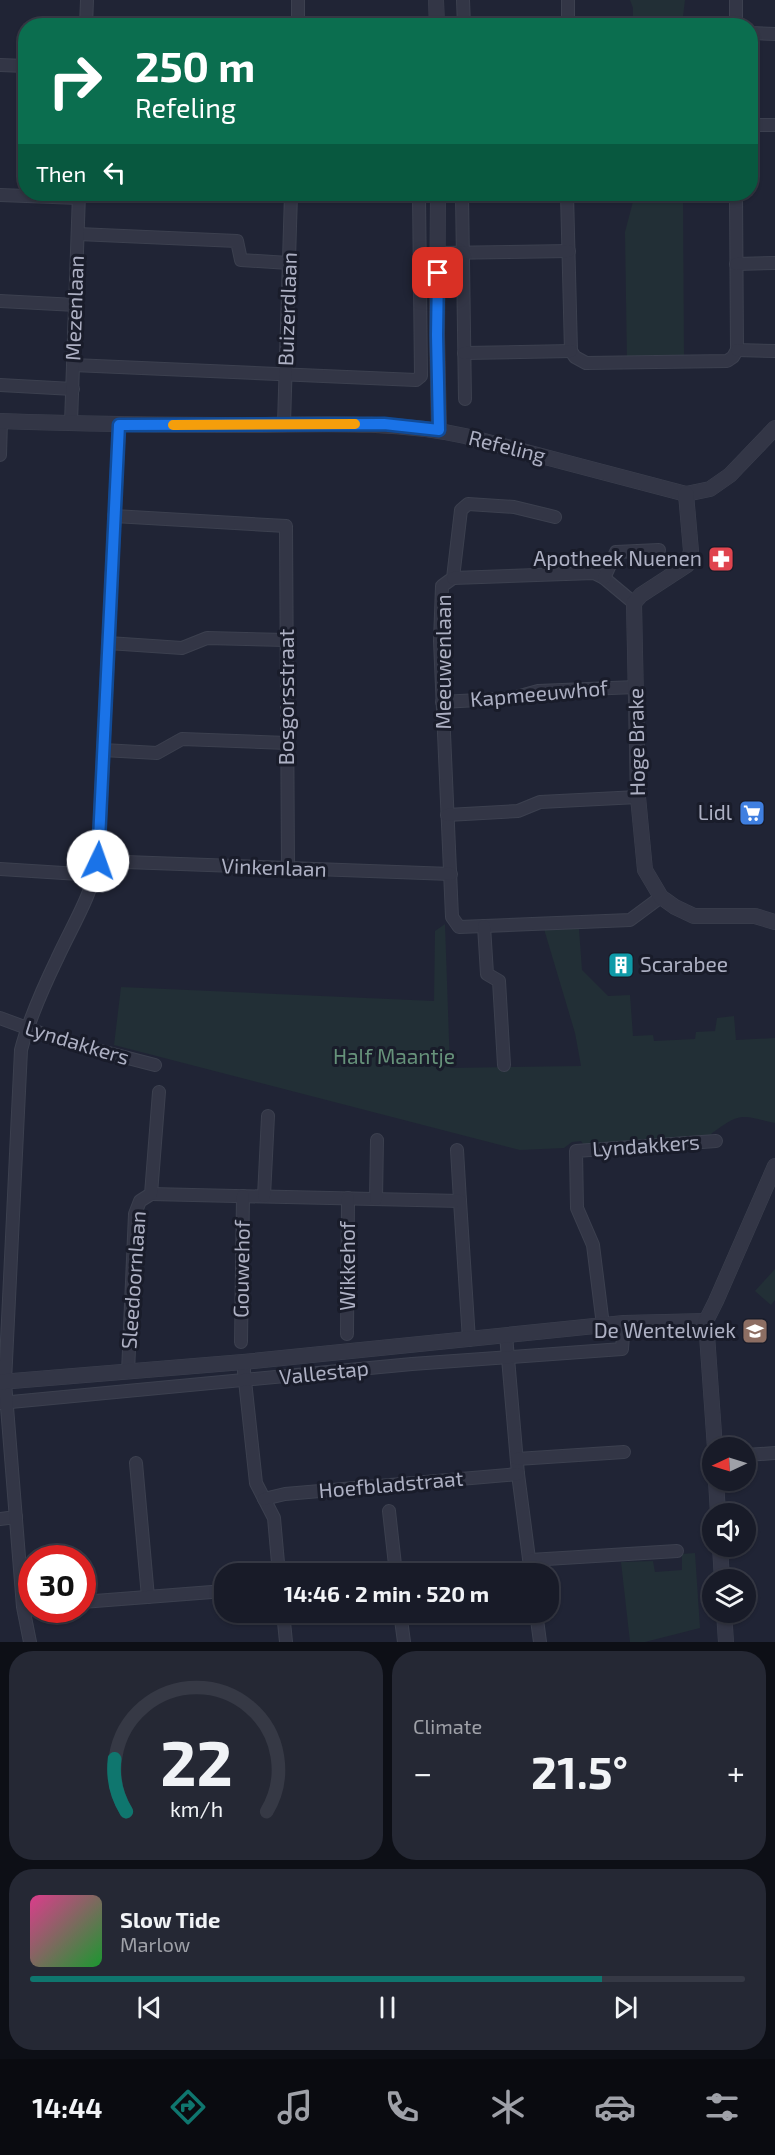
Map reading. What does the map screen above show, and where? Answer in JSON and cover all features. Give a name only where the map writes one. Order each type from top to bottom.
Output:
[{"type":"street","points":[[86,18],[87,0]]},
{"type":"street","points":[[298,0],[298,18]]},
{"type":"street","points":[[436,0],[437,18]]},
{"type":"street","points":[[463,0],[464,18]]},
{"type":"street","points":[[568,0],[568,18]]},
{"type":"street","points":[[736,0],[736,18]]},
{"type":"street","points":[[758,33],[775,34]]},
{"type":"street","points":[[0,65],[18,66]]},
{"type":"street","points":[[758,125],[775,125]]},
{"type":"street","points":[[0,195],[18,195]]},
{"type":"street","name":"Mezenlaan","points":[[71,423],[79,201]]},
{"type":"street","name":"Buizerdlaan","points":[[284,424],[291,201]]},
{"type":"street","points":[[73,365],[416,380],[421,376],[419,201]]},
{"type":"street","points":[[438,201],[439,430]]},
{"type":"street","points":[[462,201],[465,399]]},
{"type":"street","points":[[567,201],[572,351],[575,357],[586,363],[726,361],[733,357],[737,350],[736,201]]},
{"type":"street","points":[[78,234],[237,242],[241,260],[289,263]]},
{"type":"street","points":[[439,253],[569,251]]},
{"type":"street","points":[[736,264],[775,263]]},
{"type":"street","points":[[0,301],[76,305]]},
{"type":"street","points":[[737,350],[775,351]]},
{"type":"street","points":[[464,353],[572,351]]},
{"type":"street","points":[[0,385],[73,389]]},
{"type":"street","points":[[0,421],[0,455]]},
{"type":"street","name":"Refeling","points":[[0,421],[119,425],[384,424],[439,430],[686,494]]},
{"type":"street","points":[[19,1545],[3,1402],[3,1382],[21,1050],[26,1029],[88,897],[98,861],[119,425]]},
{"type":"street","points":[[453,578],[594,573],[604,578],[634,603],[641,595],[687,565],[691,551],[686,494],[710,489],[730,476],[772,436]]},
{"type":"street","name":"Meeuwenlaan","points":[[484,926],[459,927],[452,917],[440,640],[442,586],[453,578],[461,510],[468,504],[514,507],[555,517]]},
{"type":"street","name":"Bosgorsstraat","points":[[114,516],[286,526],[288,868]]},
{"type":"street","points":[[604,578],[616,552],[659,550]]},
{"type":"street","name":"Hoge Brake","points":[[634,603],[638,797],[645,870],[661,897],[694,916],[755,916],[774,921]]},
{"type":"street","points":[[108,643],[182,648],[207,638],[286,640]]},
{"type":"street","name":"Kapmeeuwhof","points":[[442,702],[513,698],[538,691],[636,687]]},
{"type":"street","points":[[103,750],[157,753],[182,739],[287,743]]},
{"type":"street","points":[[447,815],[518,811],[540,802],[638,797]]},
{"type":"street","name":"Vinkenlaan","points":[[98,861],[451,874]]},
{"type":"street","points":[[0,869],[95,875]]},
{"type":"street","points":[[504,1065],[499,981],[487,974],[484,926],[630,920],[661,897]]},
{"type":"street","name":"Lyndakkers","points":[[0,1018],[72,1044],[154,1065]]},
{"type":"street","name":"Sleedoornlaan","points":[[151,1194],[159,1092]]},
{"type":"street","points":[[264,1196],[268,1116]]},
{"type":"street","points":[[376,1199],[377,1140]]},
{"type":"street","name":"Lyndakkers","points":[[603,1325],[593,1245],[577,1208],[576,1151],[716,1141]]},
{"type":"street","points":[[457,1149],[469,1340]]},
{"type":"street","points":[[714,1437],[706,1321],[775,1166]]},
{"type":"street","name":"Sleedoornlaan","points":[[128,1372],[135,1214],[140,1202],[151,1194],[460,1200]]},
{"type":"street","name":"Gouwehof","points":[[241,1342],[243,1196]]},
{"type":"street","name":"Wikkehof","points":[[347,1334],[348,1198]]},
{"type":"street","name":"Vallestap","points":[[3,1382],[243,1362],[624,1323],[706,1321]]},
{"type":"street","name":"Vallestap","points":[[3,1402],[412,1364],[622,1349],[624,1323]]},
{"type":"street","points":[[506,1335],[518,1474],[530,1563]]},
{"type":"street","points":[[243,1362],[256,1483],[274,1518],[278,1563]]},
{"type":"street","points":[[517,1459],[624,1452]]},
{"type":"street","points":[[756,1454],[775,1453]]},
{"type":"street","points":[[136,1463],[148,1597]]},
{"type":"street","name":"Hoefbladstraat","points":[[264,1499],[285,1494],[518,1474]]},
{"type":"street","points":[[389,1511],[395,1563]]},
{"type":"street","points":[[0,1519],[16,1517]]},
{"type":"street","points":[[530,1560],[677,1551]]},
{"type":"street","points":[[96,1601],[214,1592]]},
{"type":"street","points":[[28,1623],[30,1642]]},
{"type":"street","points":[[284,1623],[286,1642]]},
{"type":"street","points":[[401,1623],[404,1642]]},
{"type":"street","points":[[537,1623],[540,1642]]},
{"type":"street","points":[[725,1623],[726,1642]]},
{"type":"green space","points":[[630,0],[685,0],[683,18],[633,18]]},
{"type":"green space","points":[[633,201],[683,201],[684,362],[627,362],[625,232]]},
{"type":"green space","name":"Half Maantje","points":[[445,924],[450,1068],[581,1066],[575,1033],[544,929],[579,929],[582,970],[608,996],[630,995],[633,1036],[653,1035],[654,1041],[695,1039],[696,1032],[715,1031],[717,1018],[734,1016],[736,1040],[775,1038],[775,1123],[741,1117],[711,1134],[712,1138],[584,1145],[581,1141],[572,1142],[564,1148],[520,1150],[114,1045],[121,987],[434,1001],[435,931]]},
{"type":"green space","points":[[775,1269],[775,1300],[771,1305],[755,1291]]},
{"type":"green space","points":[[695,1553],[700,1628],[645,1642],[630,1642],[621,1562],[653,1561],[655,1572],[682,1570],[682,1554]]},
{"type":"slow traffic","points":[[173,425],[355,424]]},
{"type":"place","name":"Apotheek Nuenen","points":[[721,559]]},
{"type":"place","name":"Lidl","points":[[752,813]]},
{"type":"place","name":"Scarabee","points":[[621,965]]},
{"type":"place","name":"De Wentelwiek","points":[[755,1331]]},
{"type":"route","points":[[98,861],[119,425],[384,424],[439,430],[438,273]]}]
